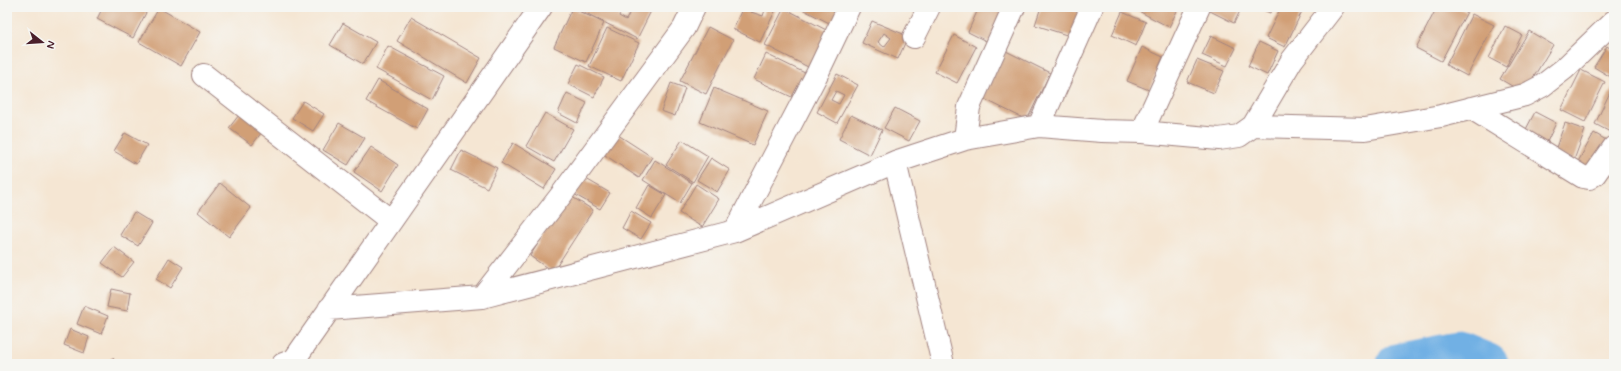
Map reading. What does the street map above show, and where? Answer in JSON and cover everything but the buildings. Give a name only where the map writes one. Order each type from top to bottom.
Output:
[{"type":"street","points":[[283,364],[294,360],[541,7]]},
{"type":"street","points":[[482,297],[562,194],[684,28],[694,7]]},
{"type":"street","points":[[735,231],[818,72],[849,7]]},
{"type":"street","points":[[914,37],[929,7]]},
{"type":"street","points":[[965,139],[969,107],[1014,7]]},
{"type":"street","points":[[1039,126],[1092,7]]},
{"type":"street","points":[[1142,132],[1199,7]]},
{"type":"street","points":[[330,309],[482,297],[735,231],[895,162],[965,139],[1039,126],[1102,132],[1142,132],[1219,139],[1239,136],[1253,126],[1292,60],[1333,7]]},
{"type":"street","points":[[1253,126],[1365,129],[1441,116],[1525,95],[1542,86],[1564,69],[1614,21]]},
{"type":"street","points":[[204,75],[391,221]]},
{"type":"street","points":[[1471,108],[1583,177],[1589,178],[1595,174],[1614,147]]},
{"type":"street","points":[[895,162],[941,358]]},
{"type":"waterway","points":[[1397,364],[1459,352],[1488,364]]}]
